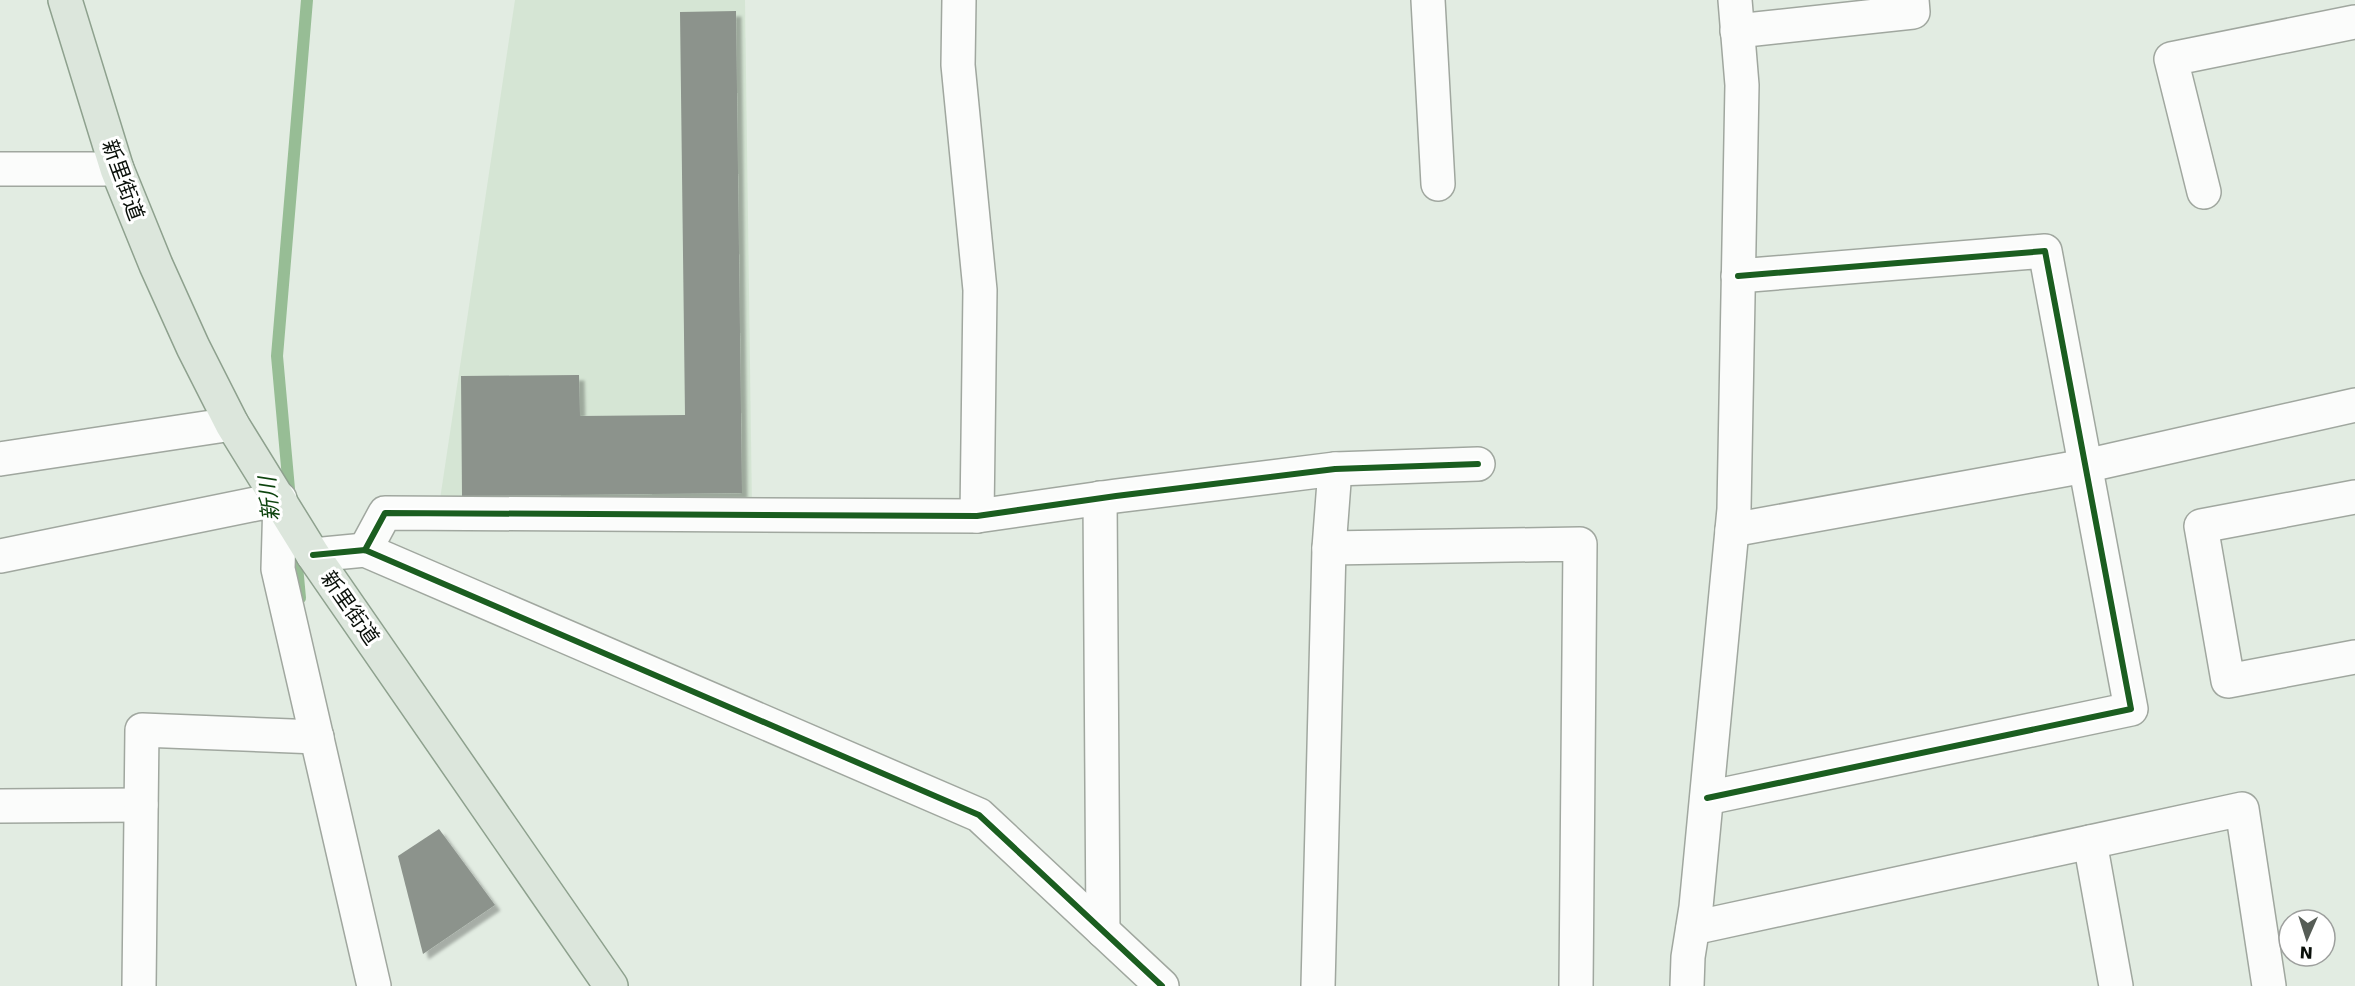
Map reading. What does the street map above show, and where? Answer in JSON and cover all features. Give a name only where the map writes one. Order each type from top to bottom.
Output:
[{"type":"main road","name":"新里街道","points":[[65,0],[117,169],[156,265],[193,347],[232,424],[313,555],[611,986]]},
{"type":"street","points":[[959,0],[958,65],[980,290],[977,516]]},
{"type":"street","points":[[1428,0],[1438,184]]},
{"type":"street","points":[[1687,986],[1688,957],[1707,798],[1734,509],[1742,85],[1736,16],[1913,12],[1912,0]]},
{"type":"street","points":[[2352,0],[2355,7]]},
{"type":"street","points":[[2204,192],[2171,59],[2355,22]]},
{"type":"street","points":[[0,169],[117,169]]},
{"type":"street","points":[[1707,798],[2131,709],[2044,250],[1738,276]]},
{"type":"street","points":[[1732,530],[2085,466],[2355,405]]},
{"type":"street","points":[[0,459],[232,424]]},
{"type":"street","points":[[365,550],[385,513],[977,516],[1100,498],[1335,469],[1478,464]]},
{"type":"street","points":[[1318,986],[1329,548],[1335,469]]},
{"type":"street","points":[[2355,497],[2201,526],[2228,681],[2355,657]]},
{"type":"street","points":[[1100,498],[1103,931]]},
{"type":"street","points":[[0,556],[280,499],[278,569],[374,986]]},
{"type":"street","points":[[1329,548],[1580,544],[1576,986]]},
{"type":"street","points":[[313,555],[365,550],[979,815],[1162,986]]},
{"type":"street","points":[[139,986],[142,730],[317,737]]},
{"type":"street","points":[[0,806],[141,805]]},
{"type":"street","points":[[1693,928],[2242,809],[2270,986]]},
{"type":"street","points":[[2090,842],[2116,986]]},
{"type":"shaded area","points":[[515,0],[745,0],[752,507],[439,506]]},
{"type":"building","points":[[736,11],[742,493],[462,496],[461,376],[579,375],[580,416],[685,415],[680,12]]},
{"type":"building","points":[[439,829],[495,905],[423,954],[398,856]]},
{"type":"waterway","name":"新川","points":[[290,500],[277,356],[307,0]]},
{"type":"waterway","name":"新川","points":[[295,544],[300,598]]},
{"type":"cycle path","points":[[1707,798],[2131,709],[2045,251],[1738,276]]},
{"type":"cycle path","points":[[365,550],[385,513],[977,516],[1335,469],[1478,464]]},
{"type":"cycle path","points":[[313,555],[365,550],[979,815],[1162,986]]}]
